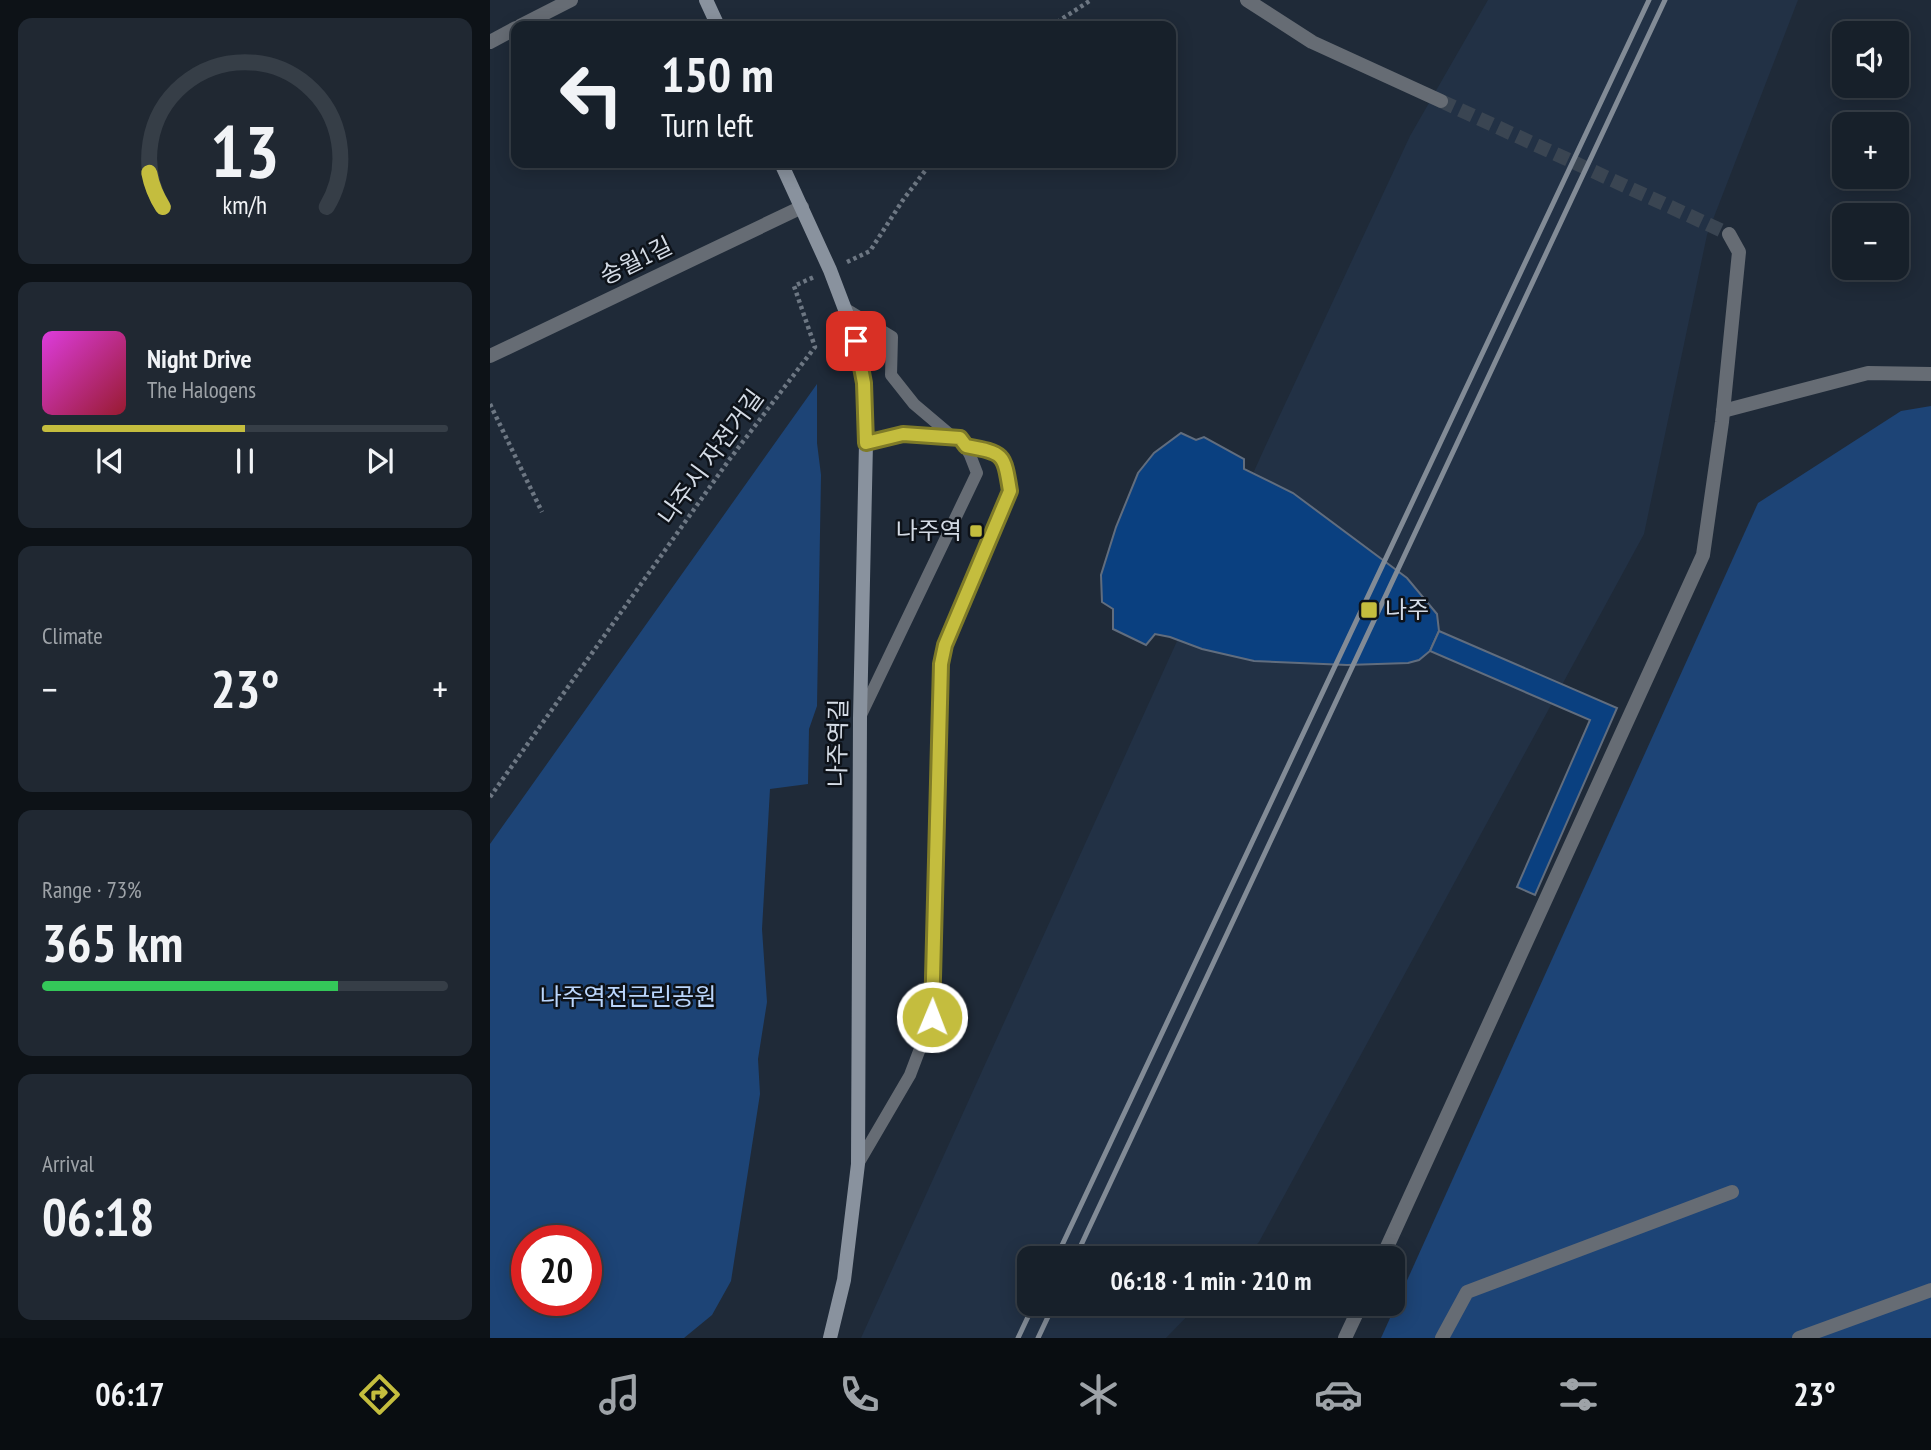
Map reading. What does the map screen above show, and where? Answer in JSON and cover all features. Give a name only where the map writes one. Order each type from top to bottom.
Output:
[{"type":"street","points":[[530,21],[571,0]]},
{"type":"street","points":[[706,0],[716,21]]},
{"type":"street","points":[[1247,0],[1312,42],[1441,101]]},
{"type":"street","points":[[490,41],[511,30]]},
{"type":"street","name":"나주역길","points":[[783,168],[844,307],[856,341],[864,383],[866,443],[860,718],[858,1164],[844,1280],[830,1338]]},
{"type":"street","name":"송월1길","points":[[490,356],[802,207]]},
{"type":"street","points":[[1387,1246],[1703,555],[1723,411],[1739,252],[1729,234]]},
{"type":"street","points":[[1723,411],[1868,373],[1931,374]]},
{"type":"street","points":[[1443,1338],[1467,1292],[1732,1192]]},
{"type":"street","points":[[1798,1338],[1931,1290]]},
{"type":"street","points":[[1345,1338],[1355,1316]]},
{"type":"lane","points":[[844,307],[892,337],[891,375],[914,404],[954,437]]},
{"type":"lane","points":[[860,718],[977,473],[960,438],[903,434],[866,443]]},
{"type":"lane","points":[[858,1164],[910,1075],[932,1017],[941,664],[945,645],[1010,491],[1006,463],[996,452],[966,446]]},
{"type":"path","points":[[1059,21],[1091,0]]},
{"type":"path","name":"나주시 자전거길","points":[[490,797],[729,460],[815,347],[793,286],[870,251],[927,168]]},
{"type":"path","points":[[490,404],[542,512]]},
{"type":"shaded area","points":[[1488,0],[1798,0],[1707,235],[1644,534],[1259,1242],[1255,1246],[1017,1246],[1017,1316],[1187,1316],[1166,1338],[861,1338],[1265,447],[1410,136]]},
{"type":"green space","name":"나주역전근린공원","points":[[817,384],[817,443],[821,475],[817,706],[809,729],[808,784],[770,789],[762,929],[767,1002],[758,1059],[760,1094],[731,1281],[712,1315],[684,1338],[490,1338],[490,844]]},
{"type":"green space","points":[[1931,406],[1931,1338],[1381,1338],[1391,1316],[1405,1316],[1405,1285],[1758,503],[1901,411]]},
{"type":"building","points":[[1181,433],[1196,440],[1204,437],[1244,459],[1244,469],[1293,493],[1407,578],[1437,614],[1439,631],[1430,651],[1419,660],[1408,663],[1347,665],[1254,661],[1202,649],[1155,634],[1146,645],[1113,629],[1113,609],[1102,602],[1101,575],[1116,527],[1138,473],[1154,453]]},
{"type":"building","points":[[1439,631],[1617,708],[1535,895],[1517,887],[1590,720],[1430,651]]},
{"type":"tunnel","points":[[1441,101],[1729,234]]},
{"type":"railway","points":[[1062,1246],[1649,0]]},
{"type":"railway","points":[[1081,1246],[1665,0]]},
{"type":"railway","points":[[1018,1338],[1028,1316]]},
{"type":"railway","points":[[1038,1338],[1048,1316]]},
{"type":"place","name":"나주역","points":[[976,531]]},
{"type":"place","name":"나주","points":[[1369,610]]},
{"type":"route","points":[[856,341],[864,383],[866,443],[903,434],[960,438],[966,446],[996,452],[1006,463],[1010,491],[945,645],[941,664],[932,1017]]}]
